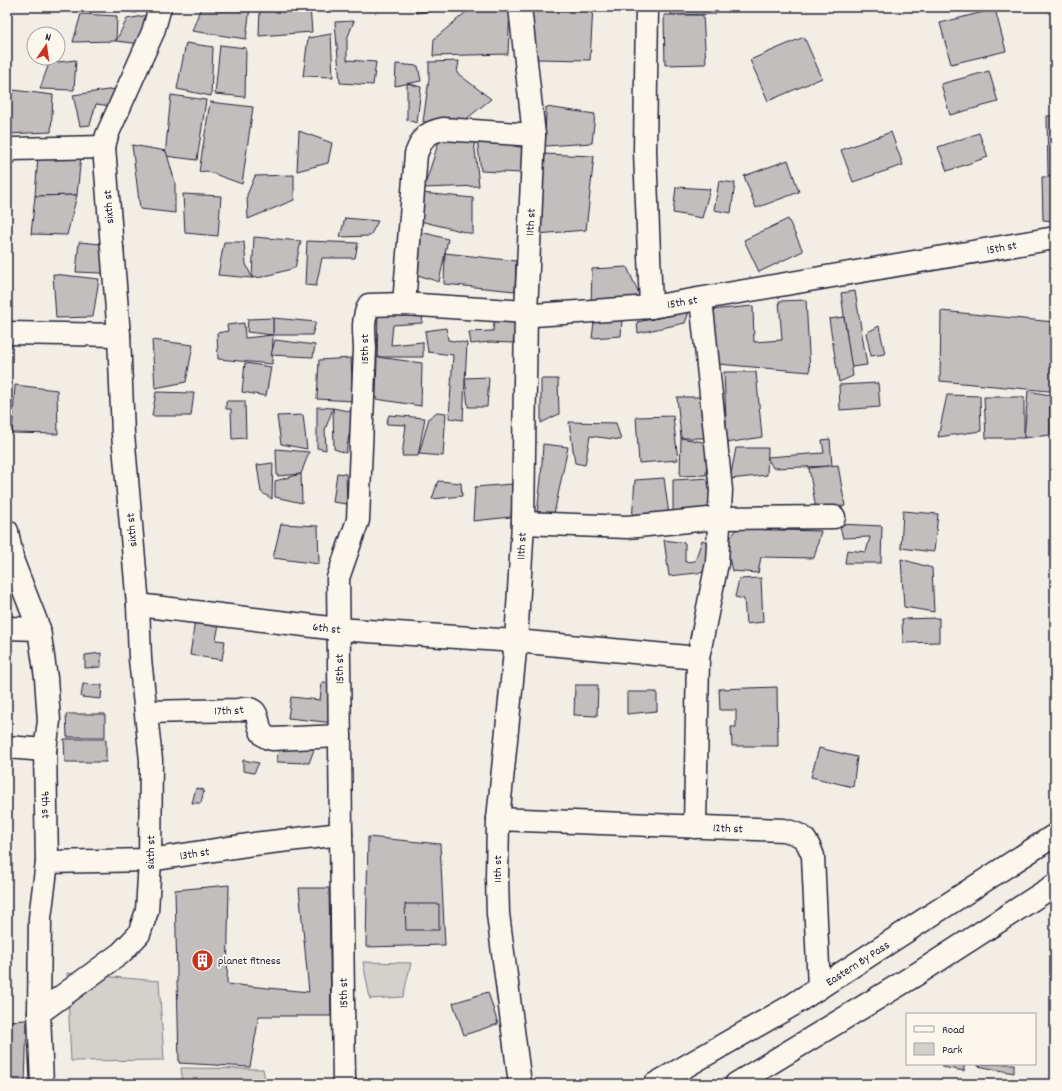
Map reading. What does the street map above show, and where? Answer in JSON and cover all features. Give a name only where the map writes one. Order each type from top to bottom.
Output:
[{"type":"street","name":"sixth st","points":[[39,1013],[122,953],[139,934],[147,911],[150,860],[151,760],[140,659],[138,605],[122,434],[119,335],[104,147],[107,135],[153,32],[160,7]]},
{"type":"street","name":"11th st","points":[[520,7],[534,135],[526,312],[523,523],[516,641],[498,819],[498,914],[520,1084]]},
{"type":"street","points":[[647,7],[645,151],[651,307]]},
{"type":"street","points":[[404,304],[416,154],[421,141],[430,132],[443,129],[534,135]]},
{"type":"street","points":[[7,153],[12,149],[104,147]]},
{"type":"street","name":"15th st","points":[[344,1084],[338,578],[358,520],[365,348],[364,314],[369,305],[404,304],[526,312],[534,315],[651,307],[1055,238]]},
{"type":"street","points":[[695,827],[698,658],[717,562],[721,490],[702,299]]},
{"type":"street","points":[[7,333],[119,335]]},
{"type":"street","points":[[523,523],[628,527],[719,518],[834,518]]},
{"type":"street","name":"9th st","points":[[8,531],[13,562],[39,628],[46,678],[49,720],[45,750],[47,862],[40,918],[39,1013],[42,1084]]},
{"type":"street","name":"6th st","points":[[138,605],[338,629],[516,641],[698,658]]},
{"type":"street","points":[[7,628],[39,628]]},
{"type":"street","name":"17th st","points":[[146,712],[238,710],[246,708],[256,712],[262,734],[265,738],[340,736]]},
{"type":"street","points":[[7,747],[45,750]]},
{"type":"street","name":"12th st","points":[[498,819],[784,830],[798,834],[807,840],[813,856],[818,988]]},
{"type":"street","name":"13th st","points":[[47,862],[150,860],[254,844],[341,834]]},
{"type":"street","name":"Eastern By Pass","points":[[655,1084],[818,988],[1055,835]]},
{"type":"street","points":[[736,1084],[917,974],[1055,885]]},
{"type":"green space","points":[[363,962],[411,963],[403,997],[370,999]]},
{"type":"green space","points":[[67,973],[159,981],[164,1060],[71,1061]]},
{"type":"green space","points":[[181,1068],[263,1069],[266,1084],[183,1084]]},
{"type":"building","points":[[111,7],[138,7],[136,13]]},
{"type":"building","points":[[201,7],[250,7],[246,39],[192,31]]},
{"type":"building","points":[[260,7],[310,7],[312,32],[259,36]]},
{"type":"building","points":[[417,7],[461,7],[416,13]]},
{"type":"building","points":[[472,7],[510,7],[508,54],[433,56],[434,39]]},
{"type":"building","points":[[531,7],[593,7],[590,60],[536,59]]},
{"type":"building","points":[[671,7],[716,7],[716,14],[671,15]]},
{"type":"building","points":[[995,9],[1006,51],[951,64],[940,23]]},
{"type":"building","points":[[81,14],[117,16],[116,41],[73,42]]},
{"type":"building","points":[[148,15],[141,44],[116,41],[127,19]]},
{"type":"building","points":[[664,15],[703,15],[706,64],[665,65]]},
{"type":"building","points":[[354,21],[347,39],[347,60],[376,62],[373,85],[340,83],[335,22]]},
{"type":"building","points":[[331,34],[333,77],[303,76],[308,38]]},
{"type":"building","points":[[804,37],[822,78],[768,101],[750,60]]},
{"type":"building","points":[[186,43],[213,47],[211,96],[177,89]]},
{"type":"building","points":[[220,45],[246,48],[245,97],[215,94]]},
{"type":"building","points":[[76,60],[74,90],[40,89],[48,66],[66,66],[66,61]]},
{"type":"building","points":[[459,61],[457,73],[491,99],[465,120],[423,122],[429,79],[429,62]]},
{"type":"building","points":[[396,64],[418,66],[421,81],[395,86]]},
{"type":"building","points":[[989,71],[998,102],[950,115],[941,84]]},
{"type":"building","points":[[407,83],[421,87],[417,123],[407,120]]},
{"type":"building","points":[[115,89],[111,106],[96,104],[90,125],[80,126],[73,95]]},
{"type":"building","points":[[13,90],[53,95],[51,132],[7,134],[7,105]]},
{"type":"building","points":[[171,95],[206,100],[197,160],[165,156]]},
{"type":"building","points":[[210,102],[253,107],[242,184],[206,171],[199,172]]},
{"type":"building","points":[[546,107],[595,114],[592,143],[545,146]]},
{"type":"building","points":[[1047,116],[1055,116],[1055,176],[1048,176]]},
{"type":"building","points":[[299,131],[332,143],[328,163],[297,171]]},
{"type":"building","points":[[891,132],[903,165],[853,182],[841,150]]},
{"type":"building","points":[[979,133],[988,157],[947,171],[938,147]]},
{"type":"building","points":[[477,138],[524,148],[521,173],[481,171]]},
{"type":"building","points":[[439,141],[474,141],[479,186],[424,188]]},
{"type":"building","points":[[132,145],[166,151],[175,182],[175,213],[140,209]]},
{"type":"building","points":[[542,154],[594,156],[586,230],[537,234]]},
{"type":"building","points":[[38,156],[81,156],[77,195],[35,196]]},
{"type":"building","points":[[788,160],[799,192],[756,208],[744,176]]},
{"type":"building","points":[[294,175],[294,200],[248,219],[247,195],[255,176]]},
{"type":"building","points":[[1042,177],[1055,177],[1055,221],[1043,220]]},
{"type":"building","points":[[719,181],[735,183],[731,213],[714,210]]},
{"type":"building","points":[[676,187],[710,189],[702,218],[673,213]]},
{"type":"building","points":[[422,193],[473,198],[473,234],[420,221]]},
{"type":"building","points":[[183,194],[221,196],[218,236],[185,233]]},
{"type":"building","points":[[77,195],[67,235],[31,234],[35,196]]},
{"type":"building","points":[[345,218],[378,221],[370,236],[340,237]]},
{"type":"building","points":[[788,219],[803,251],[759,272],[744,240]]},
{"type":"building","points":[[421,232],[448,239],[439,282],[412,273]]},
{"type":"building","points":[[254,237],[301,241],[295,268],[262,277],[252,278]]},
{"type":"building","points":[[307,241],[358,243],[355,258],[322,258],[316,286],[305,285]]},
{"type":"building","points":[[79,242],[124,246],[125,274],[76,272]]},
{"type":"building","points":[[224,242],[244,242],[246,264],[252,278],[218,275]]},
{"type":"building","points":[[445,253],[516,261],[515,291],[444,284]]},
{"type":"building","points":[[627,267],[644,305],[591,306],[592,269]]},
{"type":"building","points":[[53,274],[99,279],[93,317],[56,318]]},
{"type":"building","points":[[855,291],[867,365],[851,367],[841,293]]},
{"type":"building","points":[[806,300],[810,372],[718,364],[710,310],[753,306],[754,342],[782,340],[779,301]]},
{"type":"building","points":[[378,310],[423,311],[422,323],[393,325],[391,345],[423,342],[423,357],[377,357]]},
{"type":"building","points":[[941,311],[1054,322],[1055,386],[1049,391],[940,381]]},
{"type":"building","points":[[689,312],[685,323],[638,333],[637,322]]},
{"type":"building","points":[[495,314],[517,315],[513,343],[490,342],[471,344],[469,332],[493,331]]},
{"type":"building","points":[[844,317],[853,376],[839,382],[829,319]]},
{"type":"building","points":[[273,318],[316,322],[312,335],[273,335]]},
{"type":"building","points":[[273,318],[273,335],[247,332],[248,319]]},
{"type":"building","points":[[622,319],[621,336],[592,338],[594,322]]},
{"type":"building","points":[[244,323],[245,338],[273,335],[272,364],[218,359],[217,333],[228,331],[227,325]]},
{"type":"building","points":[[879,326],[885,354],[871,356],[866,333]]},
{"type":"building","points":[[446,328],[448,340],[467,343],[463,420],[449,418],[453,355],[428,352],[425,331]]},
{"type":"building","points":[[152,340],[193,345],[186,382],[155,388]]},
{"type":"building","points":[[275,340],[315,345],[313,357],[271,355]]},
{"type":"building","points":[[377,357],[422,363],[421,406],[376,399]]},
{"type":"building","points":[[351,358],[353,401],[317,399],[319,360]]},
{"type":"building","points":[[245,363],[271,367],[266,396],[242,392]]},
{"type":"building","points":[[724,372],[756,372],[762,437],[727,443]]},
{"type":"building","points":[[489,377],[487,407],[468,407],[465,378]]},
{"type":"building","points":[[541,379],[558,379],[559,414],[541,423]]},
{"type":"building","points":[[878,383],[880,407],[840,410],[839,385]]},
{"type":"building","points":[[15,385],[57,390],[58,434],[12,433]]},
{"type":"building","points":[[1028,391],[1050,395],[1050,435],[1024,438]]},
{"type":"building","points":[[156,392],[194,393],[191,416],[152,416]]},
{"type":"building","points":[[947,395],[980,396],[981,431],[938,437]]},
{"type":"building","points":[[677,397],[703,397],[705,438],[681,438]]},
{"type":"building","points":[[984,397],[1024,397],[1024,438],[986,438]]},
{"type":"building","points":[[226,401],[245,401],[246,438],[232,439],[231,409],[226,409]]},
{"type":"building","points":[[317,407],[333,408],[325,430],[326,450],[317,448]]},
{"type":"building","points":[[333,408],[353,412],[346,453],[334,449]]},
{"type":"building","points":[[437,412],[446,413],[443,456],[419,454],[429,418]]},
{"type":"building","points":[[303,415],[307,449],[281,444],[277,416]]},
{"type":"building","points":[[389,415],[425,418],[418,456],[402,456],[406,425],[386,424]]},
{"type":"building","points":[[673,416],[678,460],[639,463],[636,417]]},
{"type":"building","points":[[569,422],[616,423],[621,440],[590,436],[585,465],[575,463]]},
{"type":"building","points":[[681,438],[708,443],[706,475],[680,476]]},
{"type":"building","points":[[830,439],[832,466],[773,468],[767,457],[824,453],[822,440]]},
{"type":"building","points":[[543,444],[568,447],[554,514],[537,513]]},
{"type":"building","points":[[736,448],[768,448],[767,475],[730,479]]},
{"type":"building","points":[[276,449],[309,452],[301,474],[277,476]]},
{"type":"building","points":[[273,463],[272,499],[261,492],[257,465]]},
{"type":"building","points":[[838,465],[845,506],[816,509],[809,468]]},
{"type":"building","points":[[337,473],[346,474],[347,504],[333,502]]},
{"type":"building","points":[[301,474],[302,503],[275,497],[275,481]]},
{"type":"building","points":[[664,478],[669,515],[632,520],[635,480]]},
{"type":"building","points":[[711,478],[709,507],[673,515],[673,480]]},
{"type":"building","points":[[438,481],[461,483],[462,496],[432,499]]},
{"type":"building","points":[[513,484],[511,517],[473,521],[475,487]]},
{"type":"building","points":[[903,511],[938,514],[934,552],[901,548]]},
{"type":"building","points":[[281,524],[318,526],[319,564],[273,558]]},
{"type":"building","points":[[839,524],[882,526],[881,563],[845,563],[847,550],[866,552],[870,537],[843,538]]},
{"type":"building","points":[[737,529],[821,531],[814,558],[761,557],[758,573],[732,571],[726,544]]},
{"type":"building","points":[[664,540],[685,543],[685,562],[695,561],[702,540],[709,543],[706,572],[669,576]]},
{"type":"building","points":[[901,559],[932,568],[934,612],[904,607]]},
{"type":"building","points":[[761,578],[763,622],[746,624],[744,599],[735,597],[739,579]]},
{"type":"building","points":[[939,618],[939,642],[903,643],[902,619]]},
{"type":"building","points":[[195,620],[219,624],[216,640],[225,641],[222,660],[190,655]]},
{"type":"building","points":[[101,653],[101,667],[85,668],[85,655]]},
{"type":"building","points":[[322,682],[338,683],[334,723],[288,718],[291,697],[320,700]]},
{"type":"building","points":[[83,684],[102,685],[101,699],[81,697]]},
{"type":"building","points":[[575,685],[598,685],[597,716],[574,715]]},
{"type":"building","points":[[777,687],[778,746],[732,746],[731,727],[736,727],[736,710],[720,710],[719,689]]},
{"type":"building","points":[[627,692],[657,692],[657,711],[627,714]]},
{"type":"building","points":[[66,714],[105,714],[105,737],[67,737]]},
{"type":"building","points":[[64,739],[106,739],[106,762],[65,762]]},
{"type":"building","points":[[278,745],[315,747],[309,763],[277,762]]},
{"type":"building","points":[[819,748],[857,757],[853,787],[811,777]]},
{"type":"building","points":[[243,760],[259,763],[254,773],[243,771]]},
{"type":"building","points":[[196,788],[204,790],[201,803],[192,803]]},
{"type":"building","points":[[368,837],[440,844],[445,945],[366,947]]},
{"type":"building","name":"planet fitness","points":[[229,885],[227,984],[309,992],[299,888],[329,888],[331,1016],[259,1016],[250,1067],[179,1063],[175,890]]},
{"type":"building","points":[[405,904],[439,904],[439,930],[406,930]]},
{"type":"building","points":[[488,992],[498,1024],[464,1035],[453,1003]]},
{"type":"building","points":[[27,1020],[25,1084],[7,1084],[7,1021]]},
{"type":"building","points":[[942,1065],[964,1065],[964,1071],[942,1067]]},
{"type":"building","points":[[1014,1065],[1014,1073],[978,1066]]},
{"type":"place","name":"planet fitness","points":[[202,960]]}]
